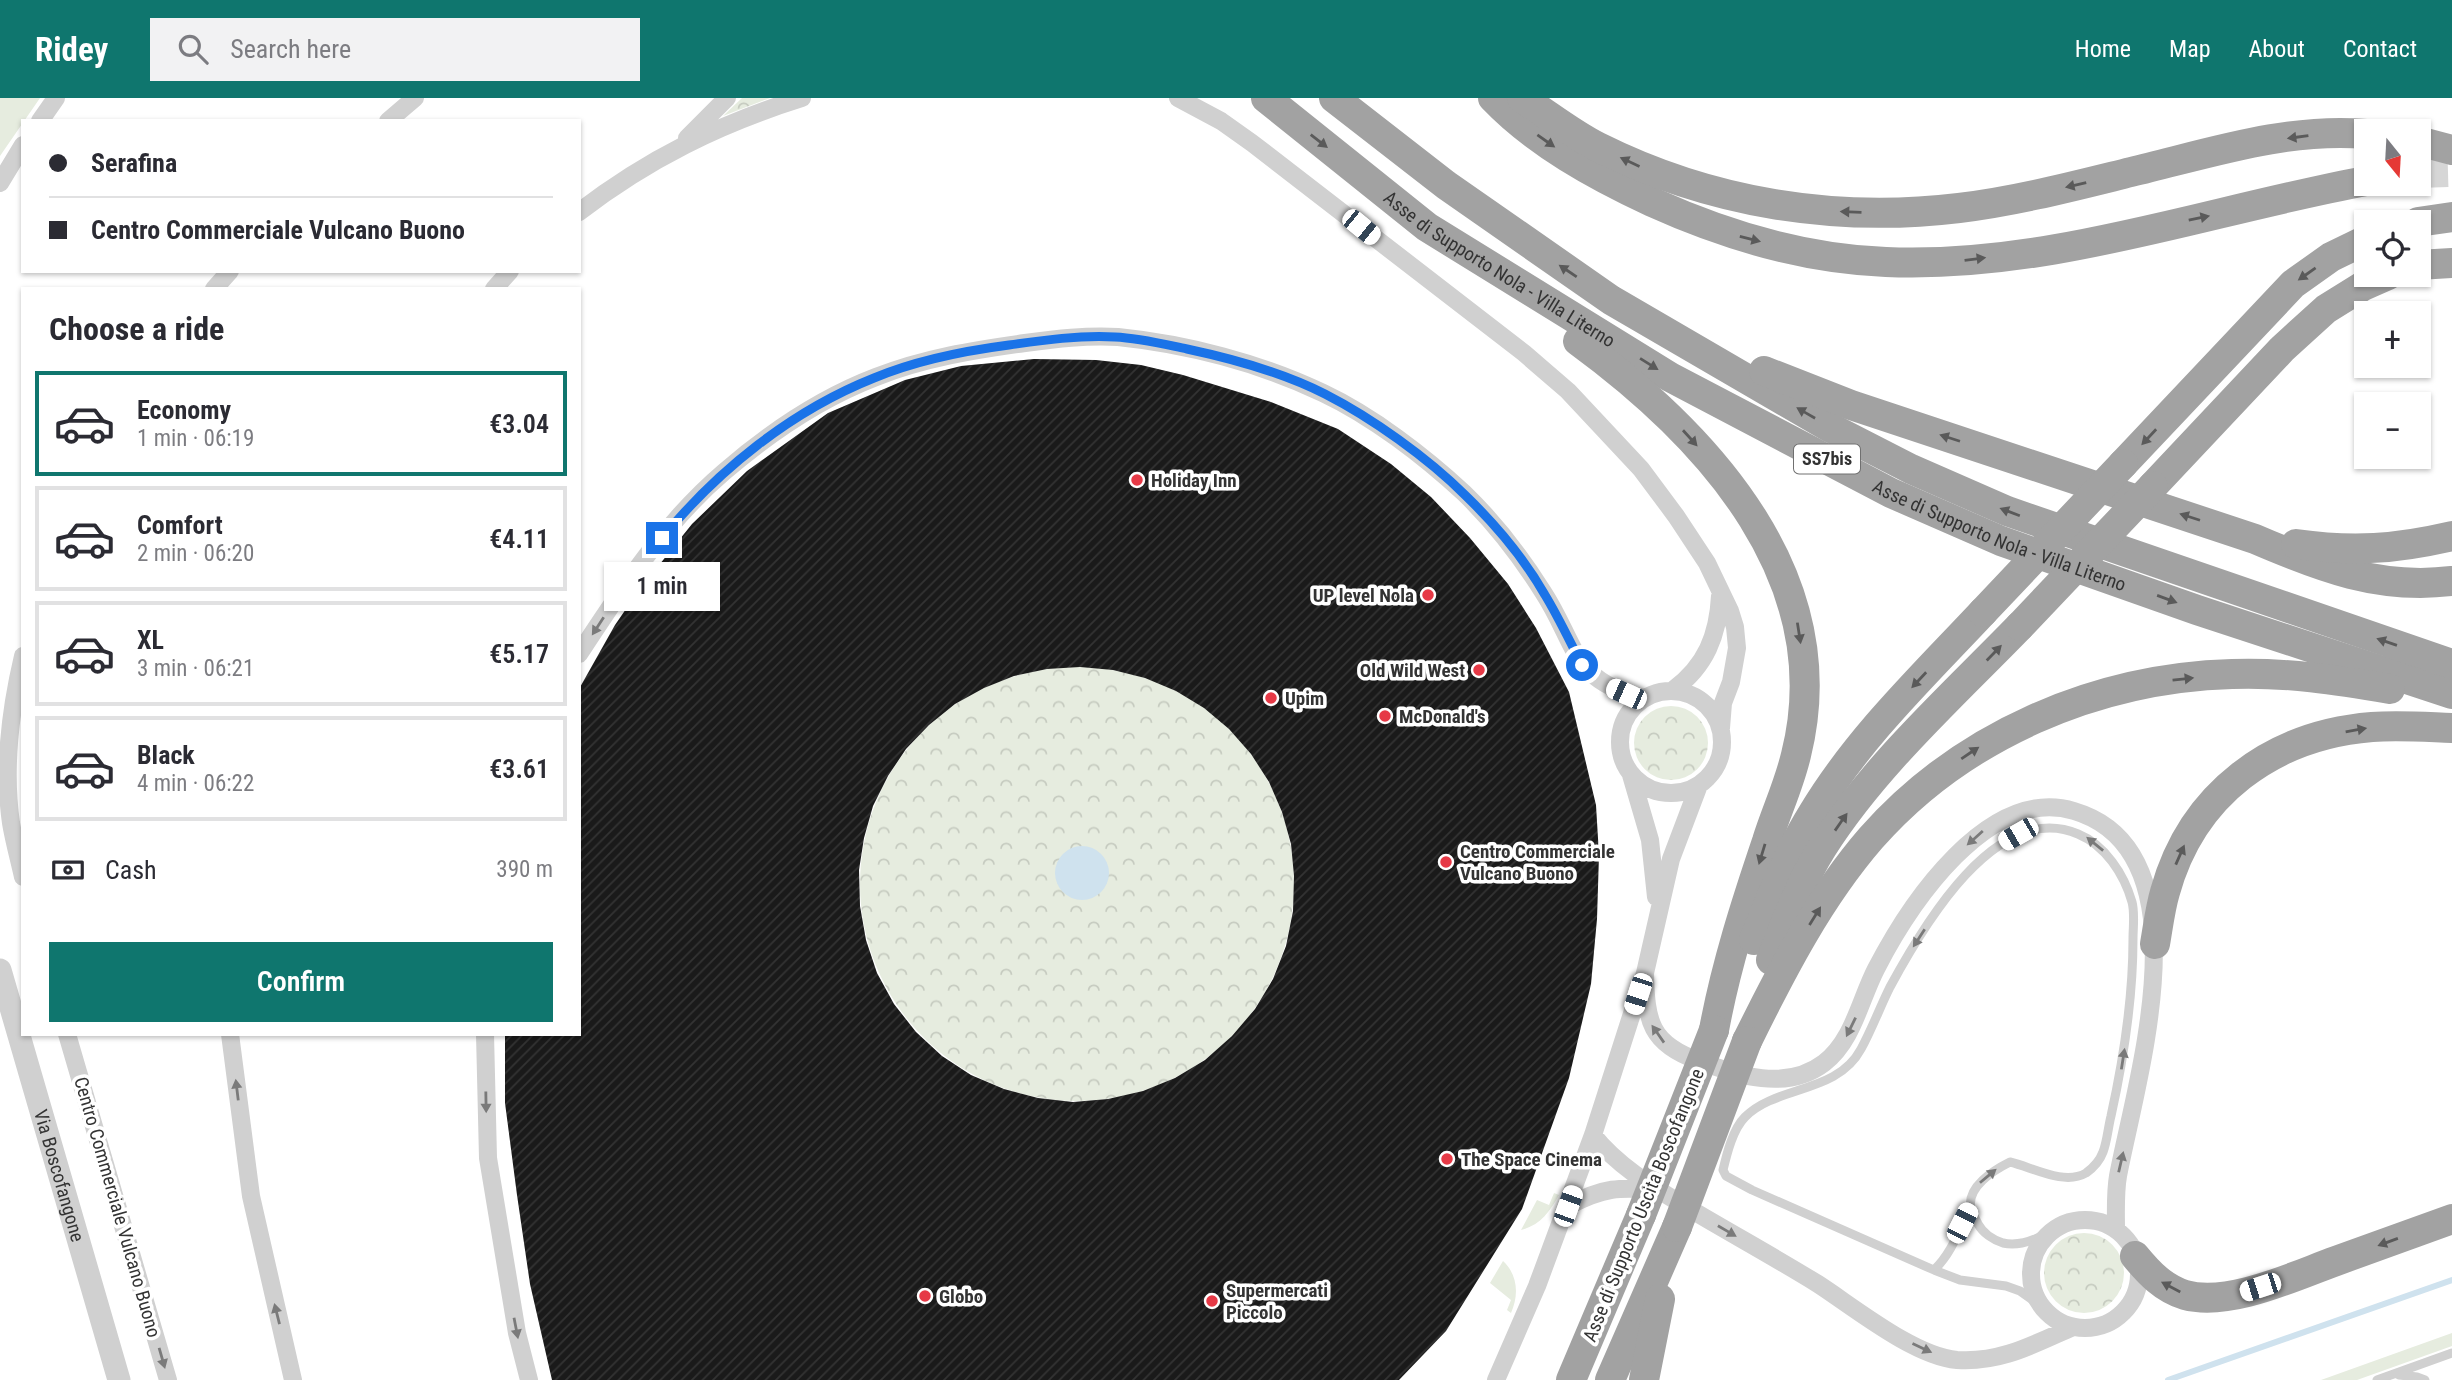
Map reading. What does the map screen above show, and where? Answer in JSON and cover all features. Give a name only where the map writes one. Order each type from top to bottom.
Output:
[{"type":"highway","name":"Asse di Supporto Nola - Villa Literno","points":[[1266,98],[1427,227],[1670,377],[1891,493],[2001,541],[2452,696]]},
{"type":"highway","name":"Asse di Supporto Nola - Villa Literno","points":[[1334,98],[1446,185],[1611,300],[1831,428],[1911,470],[1995,506],[2452,664]]},
{"type":"highway","points":[[1493,98],[1509,115],[1570,158],[1644,198],[1738,236],[1849,259],[1888,262],[1964,261],[2042,250],[2354,184]]},
{"type":"highway","points":[[1522,98],[1595,145],[1650,171],[1755,201],[1806,210],[1853,213],[1959,208],[2053,191],[2251,144],[2312,135],[2354,134]]},
{"type":"highway","points":[[2431,144],[2452,150]]},
{"type":"highway","points":[[2431,220],[2452,218]]},
{"type":"highway","points":[[1427,227],[1616,368],[1670,415],[1723,474],[1754,519],[1779,563],[1798,625],[1804,659],[1804,704],[1797,754],[1725,975],[1714,1030]]},
{"type":"highway","points":[[1714,1030],[1788,856],[1813,812],[1893,707],[2293,284],[2331,257],[2354,246]]},
{"type":"highway","points":[[2431,264],[2452,263]]},
{"type":"highway","points":[[1747,1041],[1763,979],[1797,898],[1821,850],[1880,771],[2282,349],[2326,309],[2361,287]]},
{"type":"highway","points":[[1611,300],[1778,378],[1851,405],[2255,539],[2312,563],[2346,574],[2396,583],[2452,581]]},
{"type":"highway","points":[[2255,539],[2328,549],[2378,550],[2452,536]]},
{"type":"highway","points":[[1747,1041],[1797,945],[1834,888],[1870,840],[1916,794],[1977,748],[2021,723],[2118,690],[2165,681],[2232,674],[2315,677],[2452,696]]},
{"type":"highway","points":[[2315,677],[2366,687],[2452,716]]},
{"type":"highway","points":[[2155,944],[2165,891],[2179,855],[2197,821],[2224,790],[2252,766],[2288,747],[2326,735],[2370,727],[2452,728]]},
{"type":"highway","name":"Asse di Supporto Uscita Boscofangone","points":[[1571,1380],[1641,1215],[1714,1030]]},
{"type":"highway","name":"Asse di Supporto Uscita Boscofangone","points":[[1609,1380],[1677,1227],[1747,1041]]},
{"type":"highway","points":[[2136,1256],[2152,1276],[2186,1295],[2211,1297],[2240,1294],[2452,1219]]},
{"type":"highway","points":[[1644,1380],[1677,1227]]},
{"type":"street","points":[[41,119],[56,98]]},
{"type":"street","points":[[390,119],[415,98]]},
{"type":"street","points":[[677,147],[727,98]]},
{"type":"street","points":[[581,211],[677,147],[802,98]]},
{"type":"street","points":[[1178,98],[1221,121],[1252,143],[1481,319],[1568,391],[1605,428],[1676,516],[1721,589],[1735,627],[1737,648],[1731,682],[1723,703],[1723,744],[1719,760],[1711,774],[1699,785],[1685,792],[1662,792],[1642,785],[1631,775]]},
{"type":"street","points":[[0,183],[21,148]]},
{"type":"street","points":[[216,287],[228,273]]},
{"type":"street","points":[[496,287],[508,273]]},
{"type":"street","points":[[581,651],[620,591],[675,521],[720,475],[756,446],[813,409],[874,377],[957,352],[1074,337],[1116,337],[1243,362],[1324,393],[1361,414],[1435,468],[1466,495],[1494,526],[1545,594],[1582,665],[1612,688],[1643,698]]},
{"type":"street","points":[[1673,690],[1700,664],[1713,643],[1719,618],[1721,589]]},
{"type":"street","points":[[21,666],[8,734],[11,823],[21,868]]},
{"type":"street","points":[[1657,916],[1650,840],[1631,775],[1622,759],[1619,742],[1622,725],[1630,709],[1643,698],[1658,691],[1673,690],[1689,693],[1703,701],[1714,713],[1721,727]]},
{"type":"street","points":[[1496,1380],[1537,1286],[1593,1135],[1645,973],[1671,859],[1699,785]]},
{"type":"street","points":[[1645,973],[1645,994],[1651,1026],[1666,1046],[1680,1054],[1741,1076],[1757,1079],[1783,1078],[1803,1073],[1822,1064],[1837,1050],[1895,936],[1930,886],[1977,835],[2022,810],[2048,806],[2074,811],[2097,821],[2115,834],[2130,850],[2150,895],[2155,944],[2146,1040],[2118,1178],[2116,1230]]},
{"type":"street","name":"Via Boscofangone","points":[[0,970],[119,1380]]},
{"type":"street","name":"Centro Commerciale Vulcano Buono","points":[[68,1036],[168,1380]]},
{"type":"street","points":[[230,1036],[251,1196],[293,1380]]},
{"type":"street","points":[[485,1036],[488,1158],[495,1213],[517,1333],[529,1380]]},
{"type":"street","points":[[1593,1135],[1605,1150],[1659,1190],[1930,1353],[1955,1360],[2003,1357],[2073,1326]]},
{"type":"street","points":[[1568,1206],[1604,1189],[1622,1187],[1659,1190]]},
{"type":"street","points":[[2069,1222],[2102,1222],[2116,1230],[2128,1241],[2136,1256],[2139,1272],[2137,1288],[2130,1303],[2119,1315],[2105,1324],[2089,1328],[2061,1322],[2041,1306],[2033,1291],[2030,1274],[2033,1256],[2042,1241],[2054,1229],[2069,1222]]},
{"type":"lane","points":[[1934,1270],[1943,1262],[1953,1245],[1978,1185],[1991,1172],[2010,1162],[2060,1177],[2074,1177],[2085,1174],[2095,1166],[2103,1152],[2122,1067],[2129,1018],[2133,960],[2132,904],[2123,880],[2107,854],[2091,839],[2066,829],[2045,828],[2018,834],[1994,848],[1942,903],[1917,940],[1853,1061],[1839,1073],[1806,1090],[1765,1103],[1755,1109],[1738,1126],[1723,1170],[1726,1176],[1752,1190],[1934,1270],[1960,1280],[2006,1286],[2020,1291],[2041,1306]]},
{"type":"lane","points":[[1970,1208],[1981,1229],[1993,1239],[2005,1243],[2039,1238],[2054,1229]]},
{"type":"lane","points":[[2377,1380],[2452,1353]]},
{"type":"lane","points":[[2390,1375],[2425,1380]]},
{"type":"green space","points":[[0,98],[40,98],[26,119],[21,119],[21,126],[0,156]]},
{"type":"green space","points":[[742,98],[770,98],[723,116]]},
{"type":"green space","points":[[1077,667],[1119,671],[1160,683],[1198,703],[1231,730],[1258,763],[1278,801],[1290,842],[1294,884],[1290,926],[1278,967],[1258,1005],[1231,1038],[1198,1065],[1160,1085],[1119,1097],[1077,1101],[1035,1097],[994,1085],[956,1065],[923,1038],[896,1005],[876,967],[864,926],[860,884],[864,842],[876,801],[896,763],[923,730],[956,703],[994,683],[1035,671]]},
{"type":"green space","points":[[1671,706],[1685,709],[1697,717],[1705,729],[1708,743],[1705,757],[1697,769],[1685,777],[1671,780],[1657,777],[1645,769],[1637,757],[1634,743],[1637,729],[1645,717],[1657,709]]},
{"type":"green space","points":[[1554,1193],[1559,1195],[1548,1213],[1534,1225],[1521,1230],[1537,1200],[1549,1205]]},
{"type":"green space","points":[[2084,1233],[2099,1236],[2112,1245],[2121,1258],[2124,1273],[2121,1288],[2112,1301],[2099,1310],[2084,1313],[2069,1310],[2056,1301],[2047,1288],[2044,1273],[2047,1258],[2056,1245],[2069,1236]]},
{"type":"green space","points":[[1503,1261],[1512,1273],[1516,1286],[1511,1313],[1507,1310],[1511,1300],[1490,1283]]},
{"type":"green space","points":[[2452,1333],[2452,1346],[2357,1380],[2321,1380]]},
{"type":"water","points":[[1082,846],[1101,854],[1109,873],[1101,892],[1082,900],[1063,892],[1055,873],[1063,854]]},
{"type":"building","name":"Centro Commerciale Vulcano Buono","points":[[1034,359],[1096,360],[1141,365],[1271,402],[1338,429],[1391,464],[1431,497],[1470,538],[1508,584],[1536,628],[1569,692],[1596,805],[1599,855],[1591,984],[1569,1078],[1522,1209],[1446,1331],[1399,1380],[552,1380],[530,1284],[517,1195],[505,1103],[505,1036],[581,1036],[581,685],[615,625],[639,590],[692,524],[747,471],[828,413],[905,380],[961,366]],"holes":[[[1080,667],[1113,670],[1145,678],[1176,691],[1204,708],[1229,729],[1251,754],[1269,782],[1282,812],[1291,844],[1293,911],[1286,946],[1273,979],[1255,1009],[1232,1036],[1205,1060],[1175,1078],[1143,1091],[1108,1099],[1073,1102],[1038,1098],[1004,1089],[971,1075],[942,1056],[916,1032],[894,1004],[877,973],[866,940],[860,906],[859,870],[873,806],[906,749],[929,725],[955,704],[984,688],[1014,676],[1047,669]]]},
{"type":"waterway","points":[[2168,1380],[2452,1280]]},
{"type":"tunnel","points":[[2431,173],[2452,172]]},
{"type":"place","name":"Holiday Inn","points":[[1137,480]]},
{"type":"place","name":"UP level Nola","points":[[1428,595]]},
{"type":"place","name":"Old Wild West","points":[[1479,670]]},
{"type":"place","name":"Upim","points":[[1271,698]]},
{"type":"place","name":"McDonald's","points":[[1385,716]]},
{"type":"place","name":"Centro Commerciale Vulcano Buono","points":[[1446,862]]},
{"type":"place","name":"The Space Cinema","points":[[1447,1159]]},
{"type":"place","name":"Globo","points":[[925,1296]]},
{"type":"place","name":"Supermercati Piccolo","points":[[1212,1301]]},
{"type":"route","points":[[662,538],[720,475],[756,446],[835,396],[874,377],[957,352],[1074,337],[1116,337],[1243,362],[1324,393],[1361,414],[1435,468],[1466,495],[1494,526],[1545,594],[1582,665]]}]
